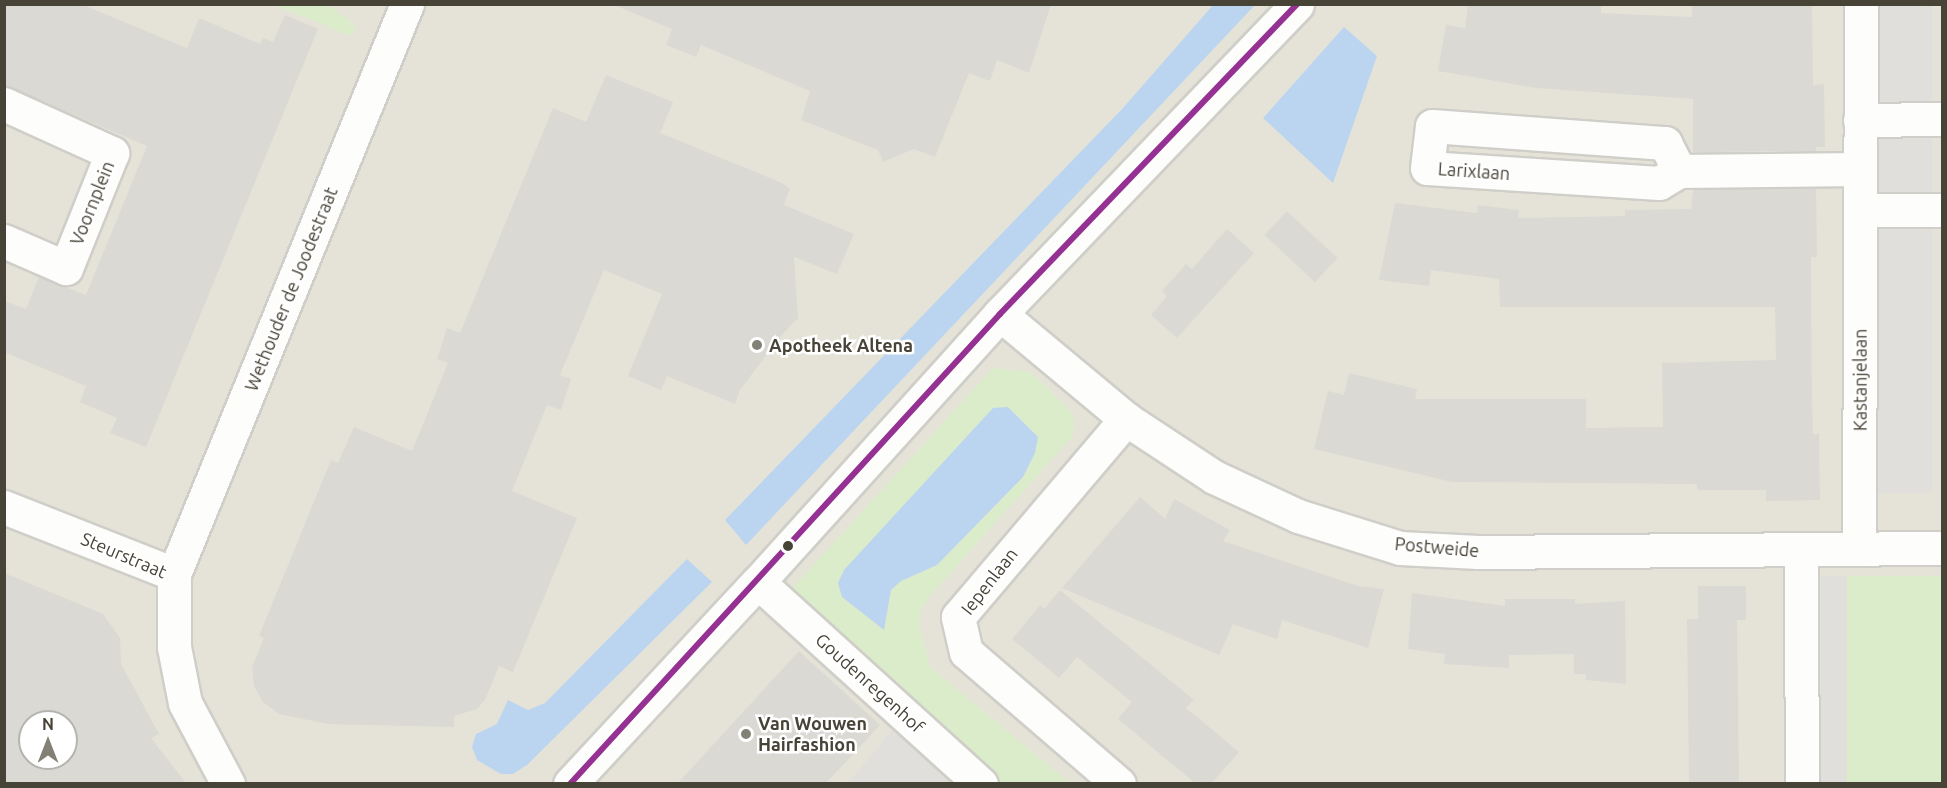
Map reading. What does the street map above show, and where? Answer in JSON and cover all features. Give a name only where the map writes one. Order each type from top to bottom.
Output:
[{"type":"street","name":"Wethouder de Joodestraat","points":[[174,574],[407,4]]},
{"type":"street","points":[[570,783],[758,582],[1000,314],[1297,4]]},
{"type":"street","name":"Kastanjelaan","points":[[1859,549],[1860,4]]},
{"type":"street","name":"Voornplein","points":[[4,104],[112,153],[66,268],[4,241]]},
{"type":"street","points":[[1860,120],[1942,120]]},
{"type":"street","name":"Larixlaan","points":[[1679,171],[1665,143],[1432,126],[1427,168],[1659,183],[1679,171],[1860,169]]},
{"type":"street","points":[[1860,210],[1942,210]]},
{"type":"street","name":"Postweide","points":[[1000,314],[1126,419],[1214,477],[1298,516],[1400,548],[1478,552],[1942,548]]},
{"type":"street","name":"Iepenlaan","points":[[1119,783],[966,652],[958,617],[1126,419]]},
{"type":"street","name":"Steurstraat","points":[[4,507],[174,574],[174,646],[185,703],[228,783]]},
{"type":"street","points":[[1801,549],[1802,783]]},
{"type":"street","name":"Goudenregenhof","points":[[758,582],[981,783]]},
{"type":"shaded area","points":[[5,5],[1942,5],[1942,783],[5,784]]},
{"type":"shaded area","points":[[1876,5],[1932,5],[1932,493],[1876,493]]},
{"type":"shaded area","points":[[1821,576],[1847,576],[1847,783],[1821,783]]},
{"type":"shaded area","points":[[898,723],[966,784],[847,784]]},
{"type":"green space","points":[[275,5],[328,5],[356,25],[351,36]]},
{"type":"green space","points":[[993,368],[1030,372],[1070,410],[1075,422],[1072,437],[929,597],[921,610],[919,625],[930,667],[1070,783],[1000,783],[788,593]],"holes":[[[1023,477],[937,565],[901,581],[891,590],[884,630],[842,597]]]},
{"type":"green space","points":[[1847,576],[1942,576],[1942,783],[1847,783]]},
{"type":"water","points":[[1213,5],[1255,5],[746,545],[725,520],[1123,108]]},
{"type":"water","points":[[1344,27],[1377,56],[1333,183],[1263,118]]},
{"type":"water","points":[[1008,407],[1038,437],[1035,453],[1023,477],[937,565],[901,581],[891,590],[884,630],[842,597],[838,583],[844,570],[993,408]]},
{"type":"water","points":[[687,559],[712,582],[527,765],[513,774],[501,774],[477,760],[472,747],[476,734],[497,724],[508,700],[528,710],[545,703]]},
{"type":"building","points":[[4,4],[81,4],[187,48],[199,18],[260,44],[263,38],[273,42],[285,15],[318,29],[146,447],[110,433],[117,418],[80,402],[86,386],[4,352],[4,301],[26,309],[39,277],[86,295],[147,146],[6,86]]},
{"type":"building","points":[[1051,4],[1029,73],[997,60],[990,81],[969,73],[935,157],[914,149],[883,162],[878,150],[801,120],[810,91],[701,45],[696,57],[666,45],[672,29],[614,5]]},
{"type":"building","points":[[1468,4],[1601,4],[1601,13],[1692,17],[1692,4],[1812,4],[1813,85],[1824,84],[1825,147],[1816,147],[1816,151],[1693,152],[1693,99],[1536,88],[1438,71],[1446,25],[1465,28]]},
{"type":"building","points":[[606,75],[673,102],[660,133],[782,183],[790,189],[784,205],[854,234],[837,274],[794,257],[798,318],[781,336],[772,356],[767,354],[740,390],[735,404],[667,376],[661,390],[628,376],[662,294],[604,270],[560,375],[571,379],[561,410],[547,405],[512,491],[577,518],[513,672],[499,666],[485,700],[477,709],[454,716],[454,727],[328,724],[279,714],[263,702],[254,686],[252,667],[264,638],[259,636],[331,460],[338,463],[354,427],[412,451],[448,363],[437,359],[447,328],[460,333],[553,108],[586,122]]},
{"type":"building","points":[[1816,188],[1817,257],[1811,257],[1812,398],[1813,434],[1819,434],[1820,500],[1766,501],[1766,490],[1697,490],[1697,484],[1452,482],[1314,449],[1328,391],[1344,395],[1349,373],[1417,389],[1415,399],[1586,399],[1586,428],[1663,427],[1662,363],[1776,360],[1775,307],[1500,307],[1499,279],[1431,270],[1429,286],[1379,280],[1395,203],[1477,213],[1478,205],[1519,210],[1518,218],[1625,216],[1625,210],[1691,209],[1693,190]]},
{"type":"building","points":[[1287,211],[1337,258],[1315,282],[1264,235]]},
{"type":"building","points":[[1227,229],[1254,253],[1177,338],[1151,315],[1167,296],[1162,291],[1186,264],[1192,269]]},
{"type":"building","points":[[1140,497],[1165,519],[1174,499],[1230,530],[1223,541],[1358,586],[1384,589],[1368,648],[1282,620],[1277,639],[1233,624],[1219,655],[1062,588]]},
{"type":"building","points":[[4,573],[103,614],[120,638],[121,664],[159,734],[151,738],[186,783],[4,783]]},
{"type":"building","points":[[1698,586],[1746,586],[1746,620],[1737,620],[1739,783],[1689,783],[1687,619],[1698,619]]},
{"type":"building","points":[[1060,590],[1194,700],[1186,708],[1239,752],[1212,783],[1195,783],[1118,719],[1132,702],[1077,657],[1059,678],[1012,639],[1040,605],[1044,609]]},
{"type":"building","points":[[1412,593],[1505,606],[1505,599],[1575,599],[1575,604],[1625,601],[1626,684],[1586,680],[1586,674],[1574,674],[1574,654],[1509,655],[1509,668],[1444,664],[1445,654],[1408,649]]},
{"type":"building","points":[[799,651],[880,725],[826,783],[678,783]]},
{"type":"transit line","points":[[570,784],[1000,314],[1297,4]]},
{"type":"place","name":"Apotheek Altena","points":[[757,345]]},
{"type":"place","name":"Van Wouwen Hairfashion","points":[[746,734]]}]
